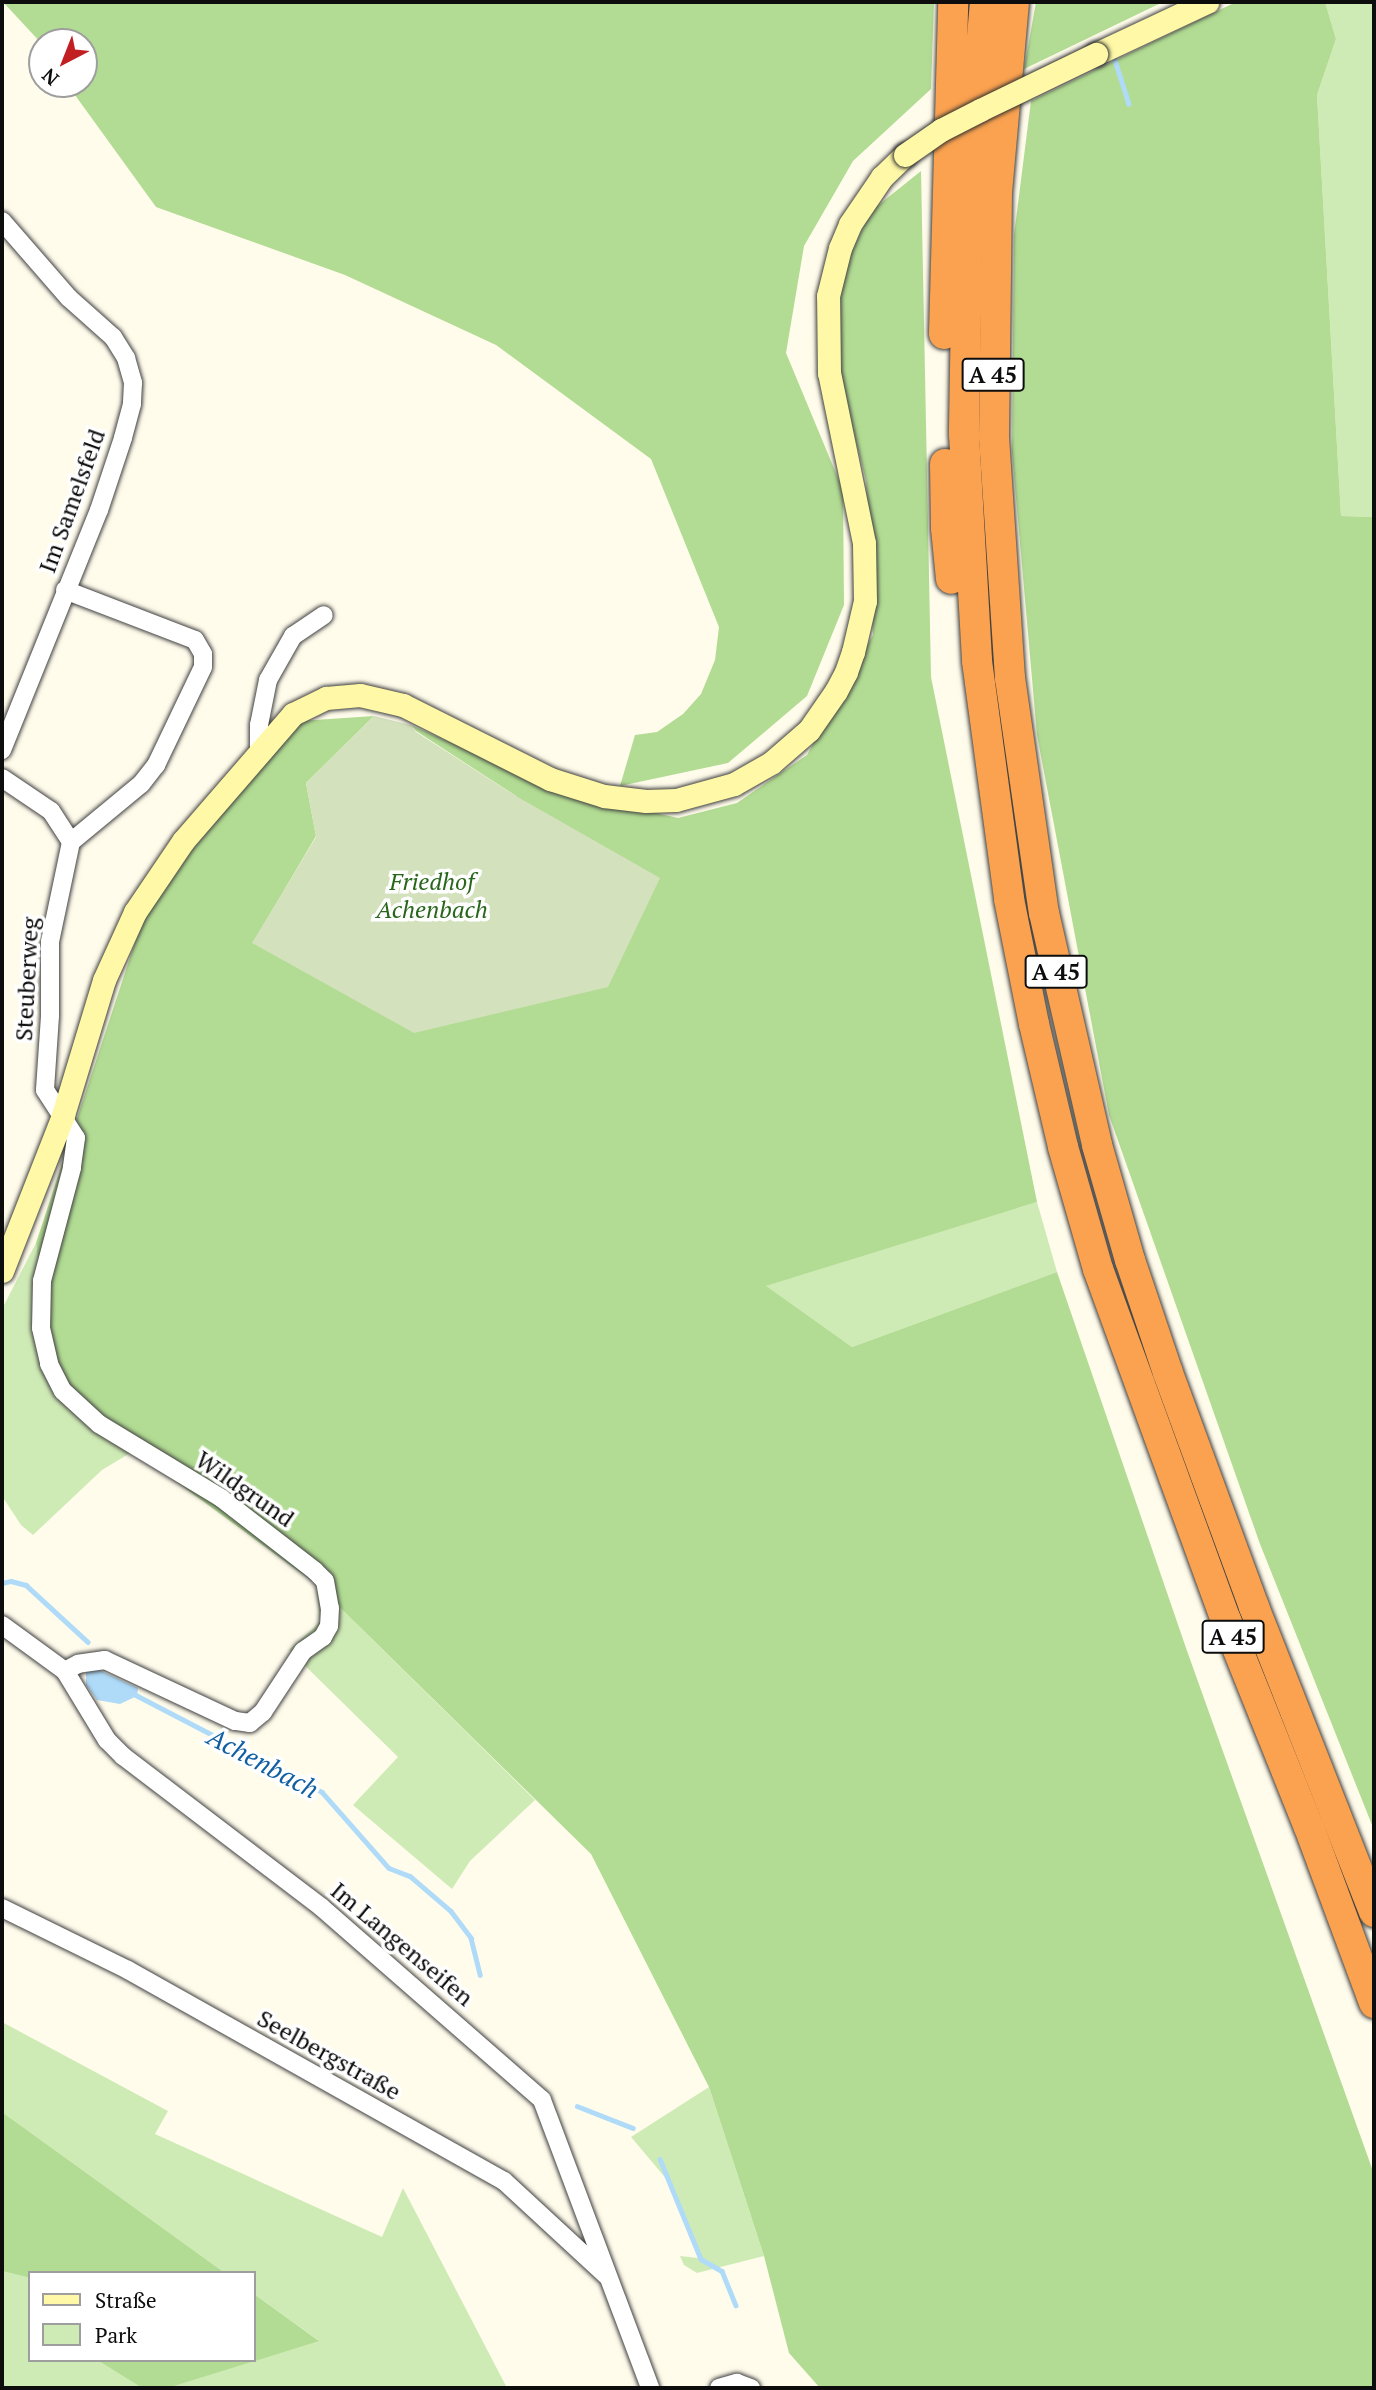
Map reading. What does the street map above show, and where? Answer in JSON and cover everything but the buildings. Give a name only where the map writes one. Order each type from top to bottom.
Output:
[{"type":"highway","points":[[953,2],[943,279],[946,528],[963,687],[990,774]]},
{"type":"highway","name":"A 45","points":[[985,2],[968,198],[964,434],[970,573],[990,774],[1009,899],[1034,1024],[1063,1147],[1098,1269],[1221,1607],[1309,1827],[1374,2003]]},
{"type":"highway","name":"A 45","points":[[1014,2],[997,191],[994,437],[1010,678],[1024,796],[1044,913],[1097,1146],[1130,1260],[1168,1373],[1249,1594],[1374,1912]]},
{"type":"main road","points":[[2,1271],[64,1115],[104,980],[135,912],[183,841],[293,714],[326,698],[360,695],[402,705],[550,779],[604,796],[646,801],[676,800],[705,794],[752,774],[792,746],[809,730],[836,691],[853,653],[865,601],[864,543],[829,373],[828,296],[832,272],[850,224],[882,177],[905,155],[970,115],[1207,2]]},
{"type":"street","name":"Im Samelsfeld","points":[[2,221],[59,287],[113,337],[126,358],[133,383],[132,404],[123,438],[99,510],[2,750]]},
{"type":"street","points":[[2,778],[51,811],[71,842],[141,784],[156,765],[203,667],[203,654],[195,640],[65,590]]},
{"type":"street","points":[[259,751],[259,725],[268,680],[293,636],[324,615]]},
{"type":"street","name":"Steuberweg","points":[[64,1115],[45,1090],[50,1016],[50,942],[71,842]]},
{"type":"street","name":"Wildgrund","points":[[64,1115],[76,1138],[72,1168],[42,1281],[41,1328],[49,1364],[57,1383],[99,1424],[221,1499],[306,1564],[325,1581],[330,1608],[329,1626],[323,1637],[303,1651],[263,1712],[250,1723],[235,1721],[105,1660],[78,1664],[65,1671]]},
{"type":"street","name":"Im Langenseifen","points":[[2,1625],[65,1671],[107,1740],[123,1756],[321,1907],[542,2100],[650,2388]]},
{"type":"street","name":"Seelbergstraße","points":[[2,1908],[128,1969],[504,2181],[610,2279]]},
{"type":"street","points":[[719,2388],[737,2382],[751,2388]]},
{"type":"green space","points":[[3,2],[934,2],[931,89],[853,161],[804,246],[786,353],[843,490],[844,605],[807,696],[728,763],[620,786],[635,735],[657,732],[683,714],[701,694],[715,660],[719,627],[651,459],[496,345],[345,275],[156,207],[77,98],[98,98],[98,28],[28,29]]},
{"type":"green space","points":[[1036,2],[1163,2],[1024,69]]},
{"type":"green space","points":[[1236,2],[1325,2],[1336,39],[1317,95],[1341,516],[1374,517],[1374,1830],[1260,1544],[1109,1115],[1037,735],[1012,452],[1014,235],[1031,101]]},
{"type":"green space","points":[[1325,2],[1374,2],[1374,517],[1341,516],[1317,95],[1336,39]]},
{"type":"green space","points":[[921,171],[931,677],[1037,1202],[766,1286],[852,1347],[1057,1272],[1186,1648],[1374,2174],[1374,2388],[820,2388],[789,2353],[764,2256],[709,2087],[591,1854],[316,1584],[55,1393],[36,1243],[148,903],[300,721],[374,716],[306,783],[316,836],[253,943],[516,796],[416,731],[411,725],[559,791],[678,818],[737,803],[807,755],[873,635],[866,480],[841,384],[840,276],[871,211]]},
{"type":"green space","name":"Friedhof Achenbach","points":[[374,716],[411,725],[416,732],[516,796],[660,878],[608,987],[414,1033],[252,943],[316,837],[306,783]]},
{"type":"green space","points":[[1037,1202],[1057,1272],[852,1347],[765,1286]]},
{"type":"green space","points":[[36,1243],[55,1392],[135,1450],[102,1470],[33,1535],[21,1525],[2,1496],[2,1309]]},
{"type":"green space","points":[[316,1584],[535,1800],[470,1861],[452,1889],[353,1805],[398,1757],[289,1650],[320,1622]]},
{"type":"green space","points":[[2,2022],[168,2111],[155,2134],[382,2237],[403,2188],[507,2388],[168,2388],[318,2340],[256,2295],[256,2271],[222,2271],[2,2112]]},
{"type":"green space","points":[[709,2087],[764,2256],[697,2273],[684,2265],[680,2256],[698,2258],[669,2182],[631,2137]]},
{"type":"green space","points":[[2,2112],[222,2271],[28,2271],[28,2278],[2,2271]]},
{"type":"green space","points":[[2,2271],[28,2278],[28,2362],[100,2362],[142,2388],[2,2388]]},
{"type":"green space","points":[[256,2295],[319,2341],[256,2361]]},
{"type":"green space","points":[[100,2362],[252,2362],[168,2388],[142,2388]]},
{"type":"water","points":[[99,1670],[138,1688],[137,1696],[120,1704],[97,1700],[86,1685],[86,1672]]},
{"type":"waterway","points":[[1114,57],[1129,104]]},
{"type":"waterway","name":"Achenbach","points":[[2,1583],[11,1581],[26,1585],[88,1642]]},
{"type":"waterway","name":"Achenbach","points":[[134,1694],[322,1792],[389,1868],[410,1876],[451,1911],[471,1938],[480,1975]]},
{"type":"waterway","name":"Achenbach","points":[[577,2106],[633,2128]]},
{"type":"waterway","name":"Achenbach","points":[[660,2159],[701,2259],[722,2271],[736,2305]]}]
